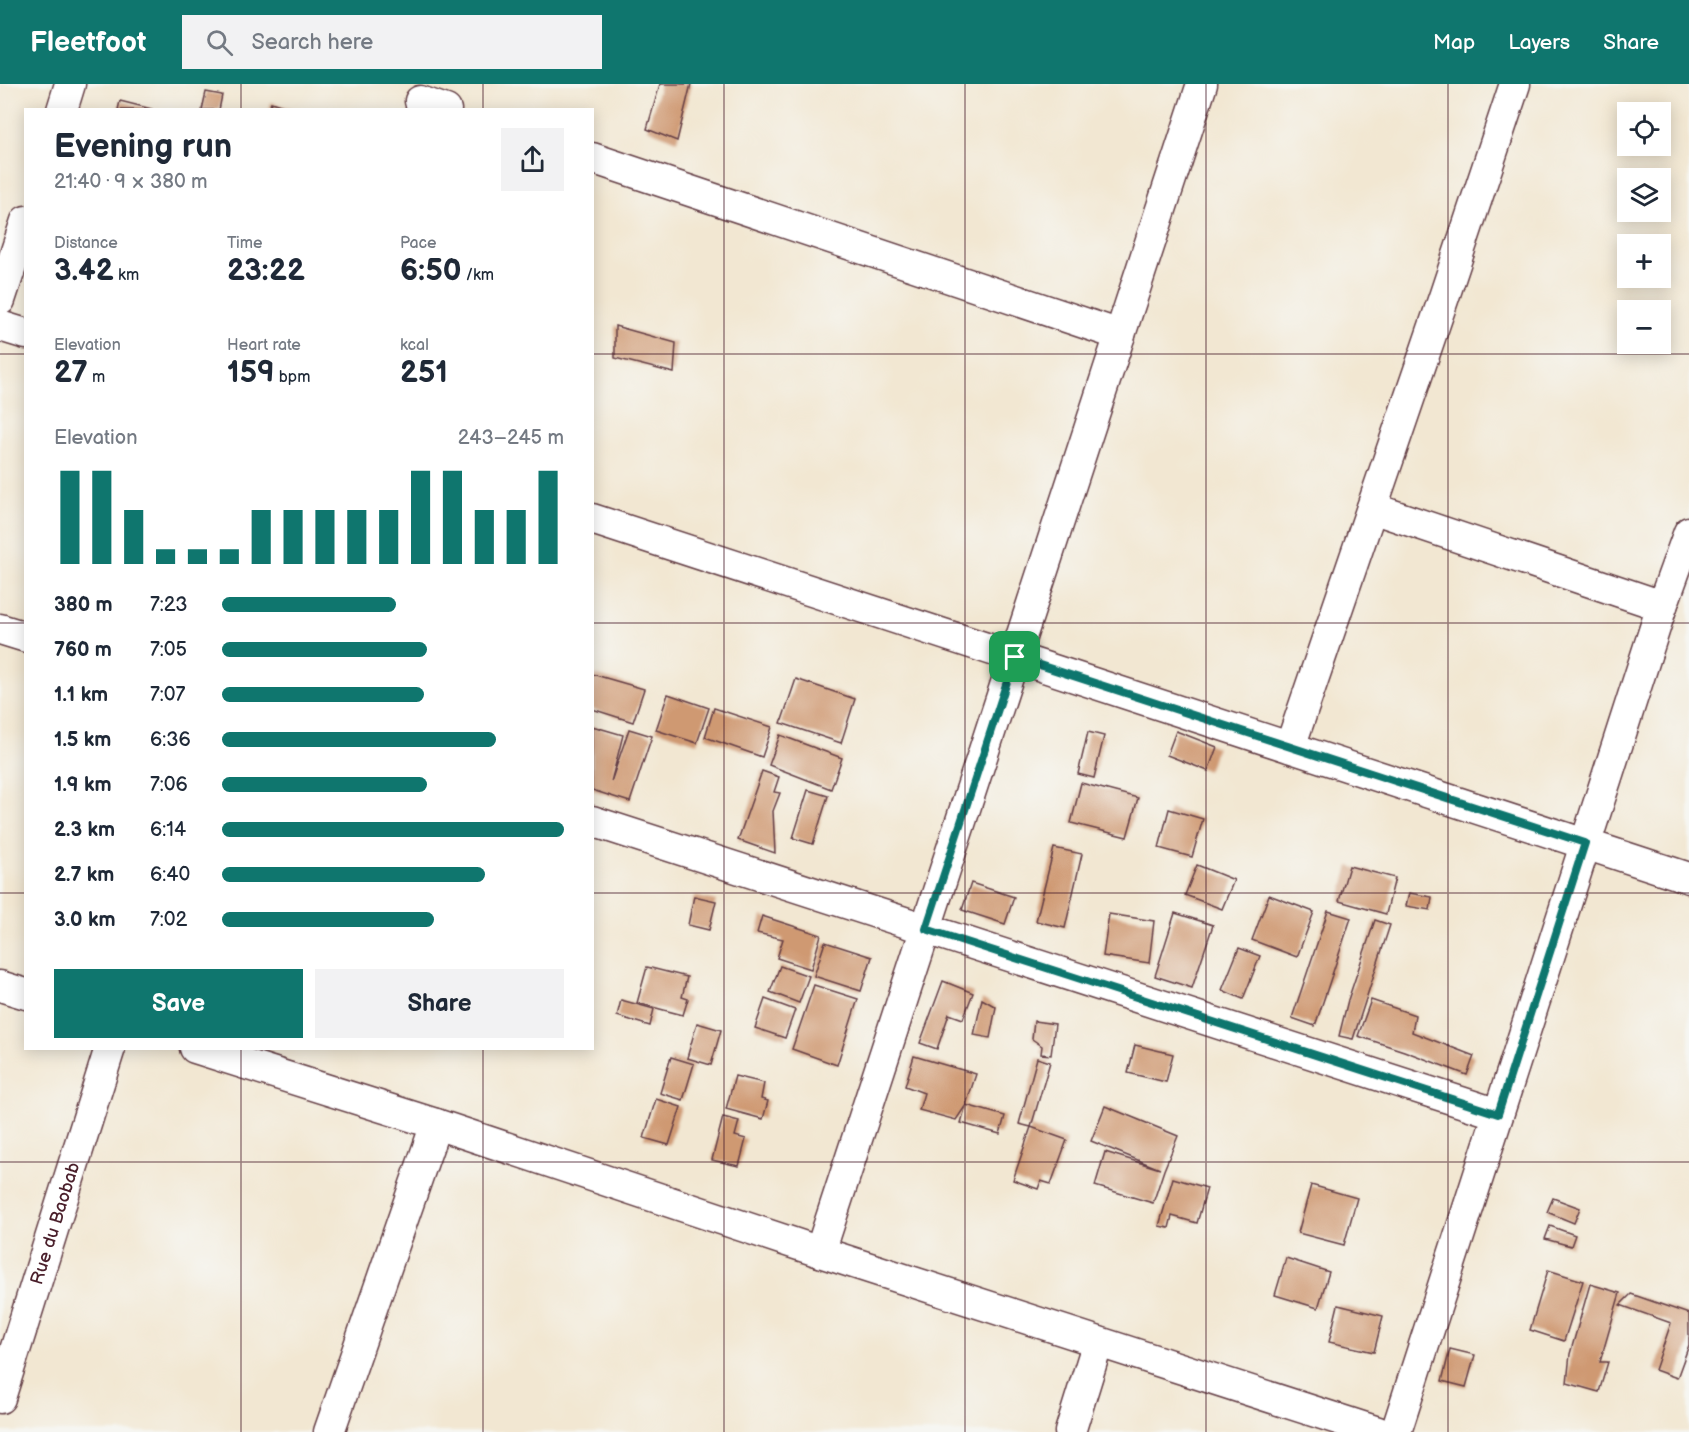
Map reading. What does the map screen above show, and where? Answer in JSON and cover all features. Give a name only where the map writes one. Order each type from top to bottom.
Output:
[{"type":"street","points":[[63,108],[70,84]]},
{"type":"street","points":[[820,1252],[1202,84]]},
{"type":"street","points":[[1290,747],[1515,84]]},
{"type":"street","points":[[594,159],[1120,335]]},
{"type":"street","points":[[0,300],[24,227]]},
{"type":"street","points":[[0,326],[24,333]]},
{"type":"street","points":[[1372,508],[1662,606]]},
{"type":"street","points":[[594,520],[1689,878]]},
{"type":"street","points":[[1396,1432],[1662,606],[1689,532]]},
{"type":"street","points":[[0,629],[24,636]]},
{"type":"street","points":[[594,822],[1498,1114]]},
{"type":"street","points":[[0,986],[24,993]]},
{"type":"street","name":"Rue du Baobab","points":[[0,1398],[109,1050]]},
{"type":"street","points":[[201,1050],[436,1124],[820,1252],[1378,1432]]},
{"type":"street","points":[[333,1431],[436,1124]]},
{"type":"street","points":[[1070,1432],[1098,1341]]},
{"type":"building","points":[[660,84],[691,84],[677,141],[647,129]]},
{"type":"building","points":[[206,92],[222,95],[219,108],[202,108]]},
{"type":"building","points":[[120,101],[148,108],[118,108]]},
{"type":"building","points":[[271,102],[290,108],[270,108]]},
{"type":"building","points":[[615,326],[676,343],[674,373],[615,358]]},
{"type":"building","points":[[594,675],[644,689],[633,722],[594,710]]},
{"type":"building","points":[[796,679],[855,699],[841,743],[781,723]]},
{"type":"building","points":[[668,694],[709,708],[697,743],[656,730]]},
{"type":"building","points":[[714,708],[772,727],[762,757],[705,737]]},
{"type":"building","points":[[594,727],[623,735],[611,782],[629,729],[652,736],[630,802],[594,791]]},
{"type":"building","points":[[1176,731],[1217,747],[1208,771],[1167,755]]},
{"type":"building","points":[[1088,732],[1104,736],[1094,778],[1078,774]]},
{"type":"building","points":[[780,735],[842,758],[831,789],[769,765]]},
{"type":"building","points":[[762,771],[779,777],[774,792],[780,793],[773,811],[775,853],[738,840]]},
{"type":"building","points":[[1081,783],[1138,798],[1127,837],[1071,823]]},
{"type":"building","points":[[808,790],[828,796],[813,844],[793,838]]},
{"type":"building","points":[[1169,809],[1203,819],[1192,857],[1159,848]]},
{"type":"building","points":[[1054,848],[1082,854],[1065,928],[1036,921]]},
{"type":"building","points":[[1197,865],[1234,880],[1222,909],[1185,895]]},
{"type":"building","points":[[1349,866],[1395,878],[1386,914],[1339,901]]},
{"type":"building","points":[[971,883],[1014,897],[1005,924],[962,910]]},
{"type":"building","points":[[1409,893],[1432,897],[1430,910],[1406,906]]},
{"type":"building","points":[[1269,895],[1314,912],[1297,957],[1252,940]]},
{"type":"building","points":[[694,896],[716,901],[709,930],[688,925]]},
{"type":"building","points":[[1328,911],[1351,918],[1315,1026],[1292,1018]]},
{"type":"building","points":[[1175,913],[1213,925],[1192,988],[1155,976]]},
{"type":"building","points":[[1109,914],[1154,921],[1149,963],[1103,956]]},
{"type":"building","points":[[762,916],[821,935],[811,969],[777,958],[783,939],[757,933]]},
{"type":"building","points":[[1375,920],[1390,925],[1353,1039],[1339,1036],[1348,1000]]},
{"type":"building","points":[[825,942],[872,957],[861,991],[814,976]]},
{"type":"building","points":[[1239,948],[1260,956],[1243,999],[1222,990]]},
{"type":"building","points":[[780,966],[809,976],[799,1003],[770,992]]},
{"type":"building","points":[[647,967],[687,977],[682,997],[688,999],[683,1015],[637,1003]]},
{"type":"building","points":[[943,981],[973,993],[963,1019],[949,1014],[937,1049],[920,1043]]},
{"type":"building","points":[[814,985],[858,999],[837,1065],[792,1049]]},
{"type":"building","points":[[765,999],[795,1010],[785,1038],[755,1028]]},
{"type":"building","points":[[982,999],[996,1007],[990,1038],[974,1035]]},
{"type":"building","points":[[621,1000],[654,1009],[650,1026],[617,1016]]},
{"type":"building","points":[[1371,1000],[1415,1015],[1412,1032],[1474,1056],[1467,1075],[1358,1036]]},
{"type":"building","points":[[1034,1021],[1055,1024],[1051,1055],[1041,1054],[1042,1046],[1032,1039]]},
{"type":"building","points":[[697,1023],[721,1030],[711,1065],[687,1058]]},
{"type":"building","points":[[1135,1045],[1173,1054],[1166,1082],[1128,1073]]},
{"type":"building","points":[[914,1056],[976,1074],[966,1105],[956,1120],[919,1110],[924,1093],[905,1086]]},
{"type":"building","points":[[671,1057],[694,1064],[683,1100],[660,1093]]},
{"type":"building","points":[[1037,1058],[1050,1062],[1031,1127],[1019,1124]]},
{"type":"building","points":[[735,1076],[764,1083],[761,1099],[768,1101],[763,1119],[726,1109]]},
{"type":"building","points":[[656,1099],[681,1107],[669,1145],[644,1138]]},
{"type":"building","points":[[966,1105],[1005,1116],[1000,1134],[961,1123]]},
{"type":"building","points":[[1105,1106],[1178,1136],[1153,1203],[1095,1186],[1105,1152],[1160,1169],[1091,1141]]},
{"type":"building","points":[[723,1117],[739,1121],[735,1136],[746,1139],[739,1166],[712,1160]]},
{"type":"building","points":[[1031,1127],[1067,1140],[1051,1184],[1041,1181],[1038,1189],[1013,1180]]},
{"type":"building","points":[[1173,1178],[1207,1188],[1197,1223],[1172,1216],[1169,1228],[1159,1226]]},
{"type":"building","points":[[1311,1185],[1357,1198],[1344,1245],[1298,1233]]},
{"type":"building","points":[[1553,1198],[1580,1208],[1574,1223],[1547,1212]]},
{"type":"building","points":[[1550,1226],[1575,1235],[1571,1246],[1545,1239]]},
{"type":"building","points":[[1286,1258],[1329,1272],[1318,1308],[1275,1295]]},
{"type":"building","points":[[1548,1270],[1583,1281],[1564,1341],[1530,1330]]},
{"type":"building","points":[[1590,1284],[1620,1293],[1600,1362],[1608,1362],[1599,1392],[1567,1383],[1570,1354]]},
{"type":"building","points":[[1631,1294],[1689,1314],[1689,1345],[1677,1378],[1655,1370],[1671,1323],[1620,1305]]},
{"type":"building","points":[[1338,1305],[1383,1316],[1374,1352],[1329,1342]]},
{"type":"building","points":[[1450,1349],[1475,1355],[1466,1387],[1442,1381]]},
{"type":"route","points":[[1015,657],[1585,843],[1498,1114],[926,929],[1015,657]]}]
